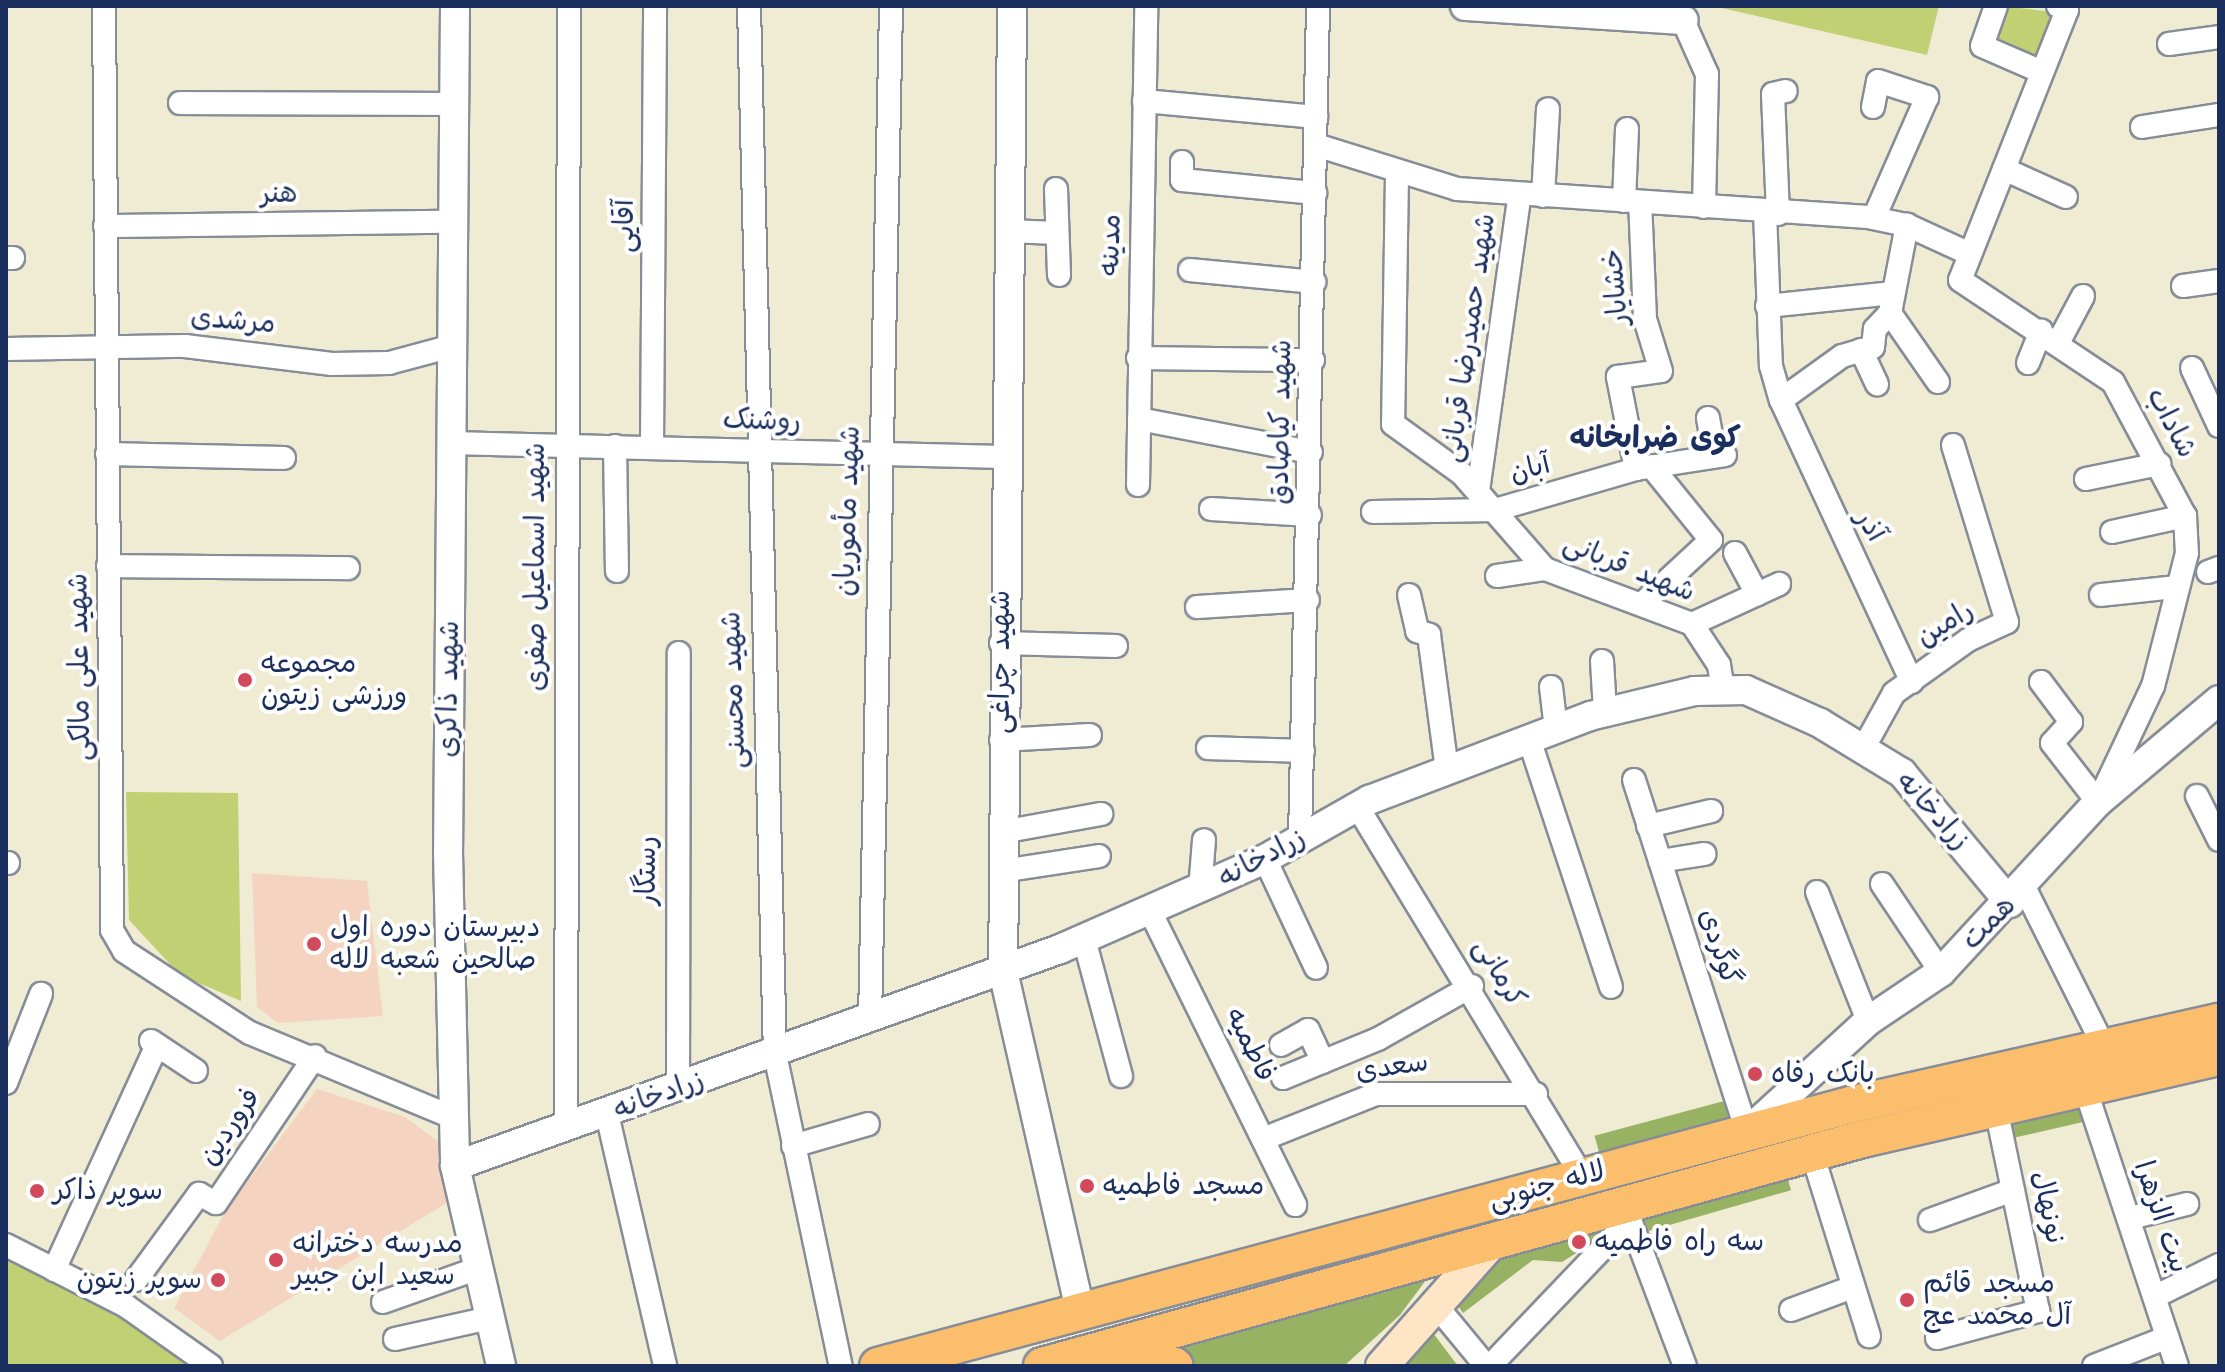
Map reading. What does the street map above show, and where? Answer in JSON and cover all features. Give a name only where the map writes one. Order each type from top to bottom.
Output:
[{"type":"main road","name":"لاله جنوبی","points":[[878,1366],[1747,1133],[2219,1022]]},
{"type":"main road","name":"لاله جنوبی","points":[[1042,1366],[1812,1153],[2219,1057]]},
{"type":"main road","points":[[1382,1366],[1439,1309],[1493,1241]]},
{"type":"main road","points":[[1358,1366],[1426,1299],[1441,1256]]},
{"type":"main road","points":[[1177,1284],[1189,1326],[1187,1366]]},
{"type":"main road","points":[[1081,1356],[1175,1366]]},
{"type":"street","name":"شهید علی مالکی","points":[[104,6],[112,930],[124,951],[250,1033],[315,1056],[454,1118]]},
{"type":"street","name":"شهید ذاکری","points":[[455,6],[451,443],[455,1166],[501,1366]]},
{"type":"street","name":"شهید اسماعیل صفری","points":[[566,1128],[569,6]]},
{"type":"street","name":"آقایی","points":[[652,447],[655,6]]},
{"type":"street","name":"شهید محسنی","points":[[749,6],[775,1054],[841,1366]]},
{"type":"street","name":"شهید مأموریان","points":[[870,1019],[891,6]]},
{"type":"street","name":"شهید چراغی","points":[[1012,6],[1001,643],[1003,971],[1080,1310]]},
{"type":"street","name":"مدینه","points":[[1138,485],[1146,6]]},
{"type":"street","name":"شهید کیاصادق","points":[[1300,839],[1310,515],[1318,6]]},
{"type":"street","points":[[1465,6],[1680,13],[1707,74],[1704,207]]},
{"type":"street","points":[[1996,6],[1982,46],[2042,72]]},
{"type":"street","points":[[1316,145],[1397,175],[1520,194],[1874,218],[1907,225],[1970,254],[2067,10],[2058,6]]},
{"type":"street","points":[[2169,44],[2219,37]]},
{"type":"street","points":[[1873,107],[1878,81],[1927,97],[1874,218]]},
{"type":"street","name":"آذر","points":[[1786,91],[1773,94],[1767,306],[1781,400],[1912,682]]},
{"type":"street","points":[[1144,101],[1316,117]]},
{"type":"street","points":[[180,103],[454,104]]},
{"type":"street","points":[[1543,196],[1548,109]]},
{"type":"street","points":[[2142,127],[2219,115]]},
{"type":"street","points":[[1627,129],[1632,202]]},
{"type":"street","points":[[1182,162],[1182,180],[1315,193]]},
{"type":"street","points":[[2004,169],[2066,197]]},
{"type":"street","name":"شهید قربانی","points":[[1397,175],[1389,411],[1412,442],[1478,491],[1545,569],[1692,624],[1719,665],[1723,691]]},
{"type":"street","points":[[1056,189],[1059,275]]},
{"type":"street","name":"شهید حمیدرضا قربانی","points":[[1478,491],[1520,194]]},
{"type":"street","name":"خشایار","points":[[1632,202],[1645,319],[1661,371],[1618,377],[1644,468]]},
{"type":"street","name":"هنر","points":[[105,226],[453,222]]},
{"type":"street","points":[[1781,400],[1861,350],[1873,347],[1875,329],[1892,303],[1907,225]]},
{"type":"street","points":[[1008,231],[1057,233]]},
{"type":"street","name":"شاداب","points":[[1970,254],[1960,280],[2050,335],[2113,382],[2185,516],[2187,553],[2153,686],[2098,802]]},
{"type":"street","points":[[1190,270],[1314,282]]},
{"type":"street","points":[[2183,286],[2219,281]]},
{"type":"street","points":[[2028,363],[2083,296]]},
{"type":"street","points":[[1767,306],[1892,303]]},
{"type":"street","points":[[1892,303],[1938,382]]},
{"type":"street","name":"مرشدی","points":[[6,349],[185,346],[347,364],[389,363],[452,346]]},
{"type":"street","points":[[1861,350],[1877,384]]},
{"type":"street","points":[[1138,358],[1313,360]]},
{"type":"street","points":[[2192,368],[2211,385],[2219,426]]},
{"type":"street","name":"آبان","points":[[1373,512],[1495,510],[1644,468],[1719,454],[1708,418]]},
{"type":"street","points":[[1139,419],[1311,452]]},
{"type":"street","name":"روشنک","points":[[451,443],[1004,457]]},
{"type":"street","name":"رامین","points":[[1863,749],[1874,721],[1912,682],[1968,640],[2007,622],[1953,445]]},
{"type":"street","points":[[615,446],[617,571]]},
{"type":"street","points":[[107,454],[284,458]]},
{"type":"street","points":[[2086,479],[2159,464]]},
{"type":"street","points":[[1642,604],[1711,540],[1644,468]]},
{"type":"street","points":[[1211,509],[1310,515]]},
{"type":"street","points":[[2112,532],[2185,516]]},
{"type":"street","points":[[1735,553],[1757,594]]},
{"type":"street","points":[[108,566],[348,568]]},
{"type":"street","points":[[1497,576],[1545,569]]},
{"type":"street","points":[[1692,624],[1779,584]]},
{"type":"street","points":[[2101,595],[2176,587]]},
{"type":"street","points":[[1409,595],[1417,631],[1429,635],[1447,770]]},
{"type":"street","points":[[1197,607],[1308,600]]},
{"type":"street","points":[[1001,643],[1116,646]]},
{"type":"street","name":"رستگار","points":[[678,1089],[679,653]]},
{"type":"street","points":[[1602,661],[1605,712]]},
{"type":"street","points":[[2041,682],[2071,722],[2052,743],[2098,802]]},
{"type":"street","points":[[1551,687],[1556,729]]},
{"type":"street","name":"زرادخانه","points":[[455,1166],[775,1054],[1084,939],[1265,859],[1357,806],[1529,739],[1605,712],[1723,691],[1746,690],[1863,749],[1902,773],[2017,895]]},
{"type":"street","name":"همت","points":[[1747,1133],[1868,1021],[1941,972],[2017,895],[2098,802],[2217,707]]},
{"type":"street","points":[[1001,740],[1090,735]]},
{"type":"street","points":[[1529,739],[1611,987]]},
{"type":"street","points":[[1208,748],[1303,751]]},
{"type":"street","name":"گوگردی","points":[[1634,780],[1747,1133]]},
{"type":"street","points":[[2197,796],[2219,840]]},
{"type":"street","name":"کرمانی","points":[[1357,806],[1472,986],[1582,1176]]},
{"type":"street","points":[[1648,826],[1711,811]]},
{"type":"street","points":[[1002,832],[1101,814]]},
{"type":"street","points":[[1200,890],[1204,840]]},
{"type":"street","points":[[1660,861],[1704,854]]},
{"type":"street","points":[[1002,871],[1099,856]]},
{"type":"street","points":[[1265,859],[1316,968]]},
{"type":"street","points":[[1882,884],[1941,972]]},
{"type":"street","points":[[1817,892],[1868,1021]]},
{"type":"street","points":[[2017,895],[2106,1051]]},
{"type":"street","name":"فاطمیه","points":[[1150,911],[1295,1205]]},
{"type":"street","points":[[1084,939],[1121,1076]]},
{"type":"street","points":[[1283,1078],[1323,1062],[1472,986]]},
{"type":"street","points":[[8,1069],[41,994]]},
{"type":"street","points":[[1281,1045],[1308,1030],[1323,1062]]},
{"type":"street","points":[[54,1270],[155,1042],[196,1071]]},
{"type":"street","name":"فروردین","points":[[136,1280],[199,1194],[216,1203],[315,1056]]},
{"type":"street","name":"بیت الزهرا","points":[[2085,1088],[2177,1366]]},
{"type":"street","name":"سعدی","points":[[1263,1139],[1376,1094],[1536,1094]]},
{"type":"street","name":"نونهال","points":[[1937,1338],[2038,1311],[1996,1108]]},
{"type":"street","points":[[607,1114],[665,1366]]},
{"type":"street","points":[[793,1146],[868,1124]]},
{"type":"street","points":[[1812,1153],[1869,1336]]},
{"type":"street","points":[[1930,1220],[2013,1190]]},
{"type":"street","points":[[1439,1309],[1488,1366],[1616,1234],[1624,1204]]},
{"type":"street","points":[[1624,1204],[1685,1366]]},
{"type":"street","points":[[2130,1218],[2187,1204]]},
{"type":"street","points":[[6,1245],[126,1306],[211,1366]]},
{"type":"street","points":[[2156,1296],[2219,1265]]},
{"type":"street","points":[[383,1302],[479,1268]]},
{"type":"street","points":[[1791,1310],[1853,1287]]},
{"type":"street","points":[[395,1339],[490,1318]]},
{"type":"street","points":[[2094,1366],[2168,1337]]},
{"type":"shaded area","name":"دبیرستان دوره اول صالحین شعبه لاله","points":[[252,873],[367,881],[383,1016],[278,1023],[257,1007]]},
{"type":"shaded area","name":"مدرسه دخترانه سعید ابن جبیر","points":[[317,1089],[405,1117],[440,1143],[450,1201],[220,1341],[174,1308],[225,1212]]},
{"type":"green space","points":[[1713,6],[1939,6],[1927,55]]},
{"type":"green space","points":[[2004,6],[2060,13],[2040,63],[1990,42]]},
{"type":"green space","points":[[126,792],[238,793],[241,1001],[180,975],[129,920]]},
{"type":"green space","points":[[2080,1100],[2085,1121],[2013,1138],[2008,1117]]},
{"type":"green space","points":[[1724,1101],[1730,1124],[1601,1159],[1595,1136]]},
{"type":"green space","points":[[1785,1169],[1791,1190],[1645,1232],[1639,1211]]},
{"type":"green space","points":[[1612,1217],[1608,1233],[1562,1262],[1533,1260],[1463,1313],[1453,1299],[1500,1251]]},
{"type":"green space","points":[[6,1257],[124,1316],[187,1366],[6,1366]]},
{"type":"green space","points":[[1429,1276],[1400,1315],[1344,1366],[1196,1366],[1149,1350]]},
{"type":"green space","points":[[1433,1333],[1458,1366],[1402,1366]]},
{"type":"place","name":"مجموعه ورزشی زیتون","points":[[245,680]]},
{"type":"place","name":"دبیرستان دوره اول صالحین شعبه لاله","points":[[314,944]]},
{"type":"place","name":"بانک رفاه","points":[[1755,1074]]},
{"type":"place","name":"مسجد فاطمیه","points":[[1087,1186]]},
{"type":"place","name":"سوپر ذاکر","points":[[37,1191]]},
{"type":"place","name":"سه راه فاطمیه","points":[[1579,1242]]},
{"type":"place","name":"مدرسه دخترانه سعید ابن جبیر","points":[[276,1260]]},
{"type":"place","name":"سوپر زیتون","points":[[218,1280]]},
{"type":"place","name":"مسجد قائم آل محمد عج","points":[[1907,1300]]},
{"type":"district","name":"کوی ضرابخانه","points":[[1655,438]]}]
